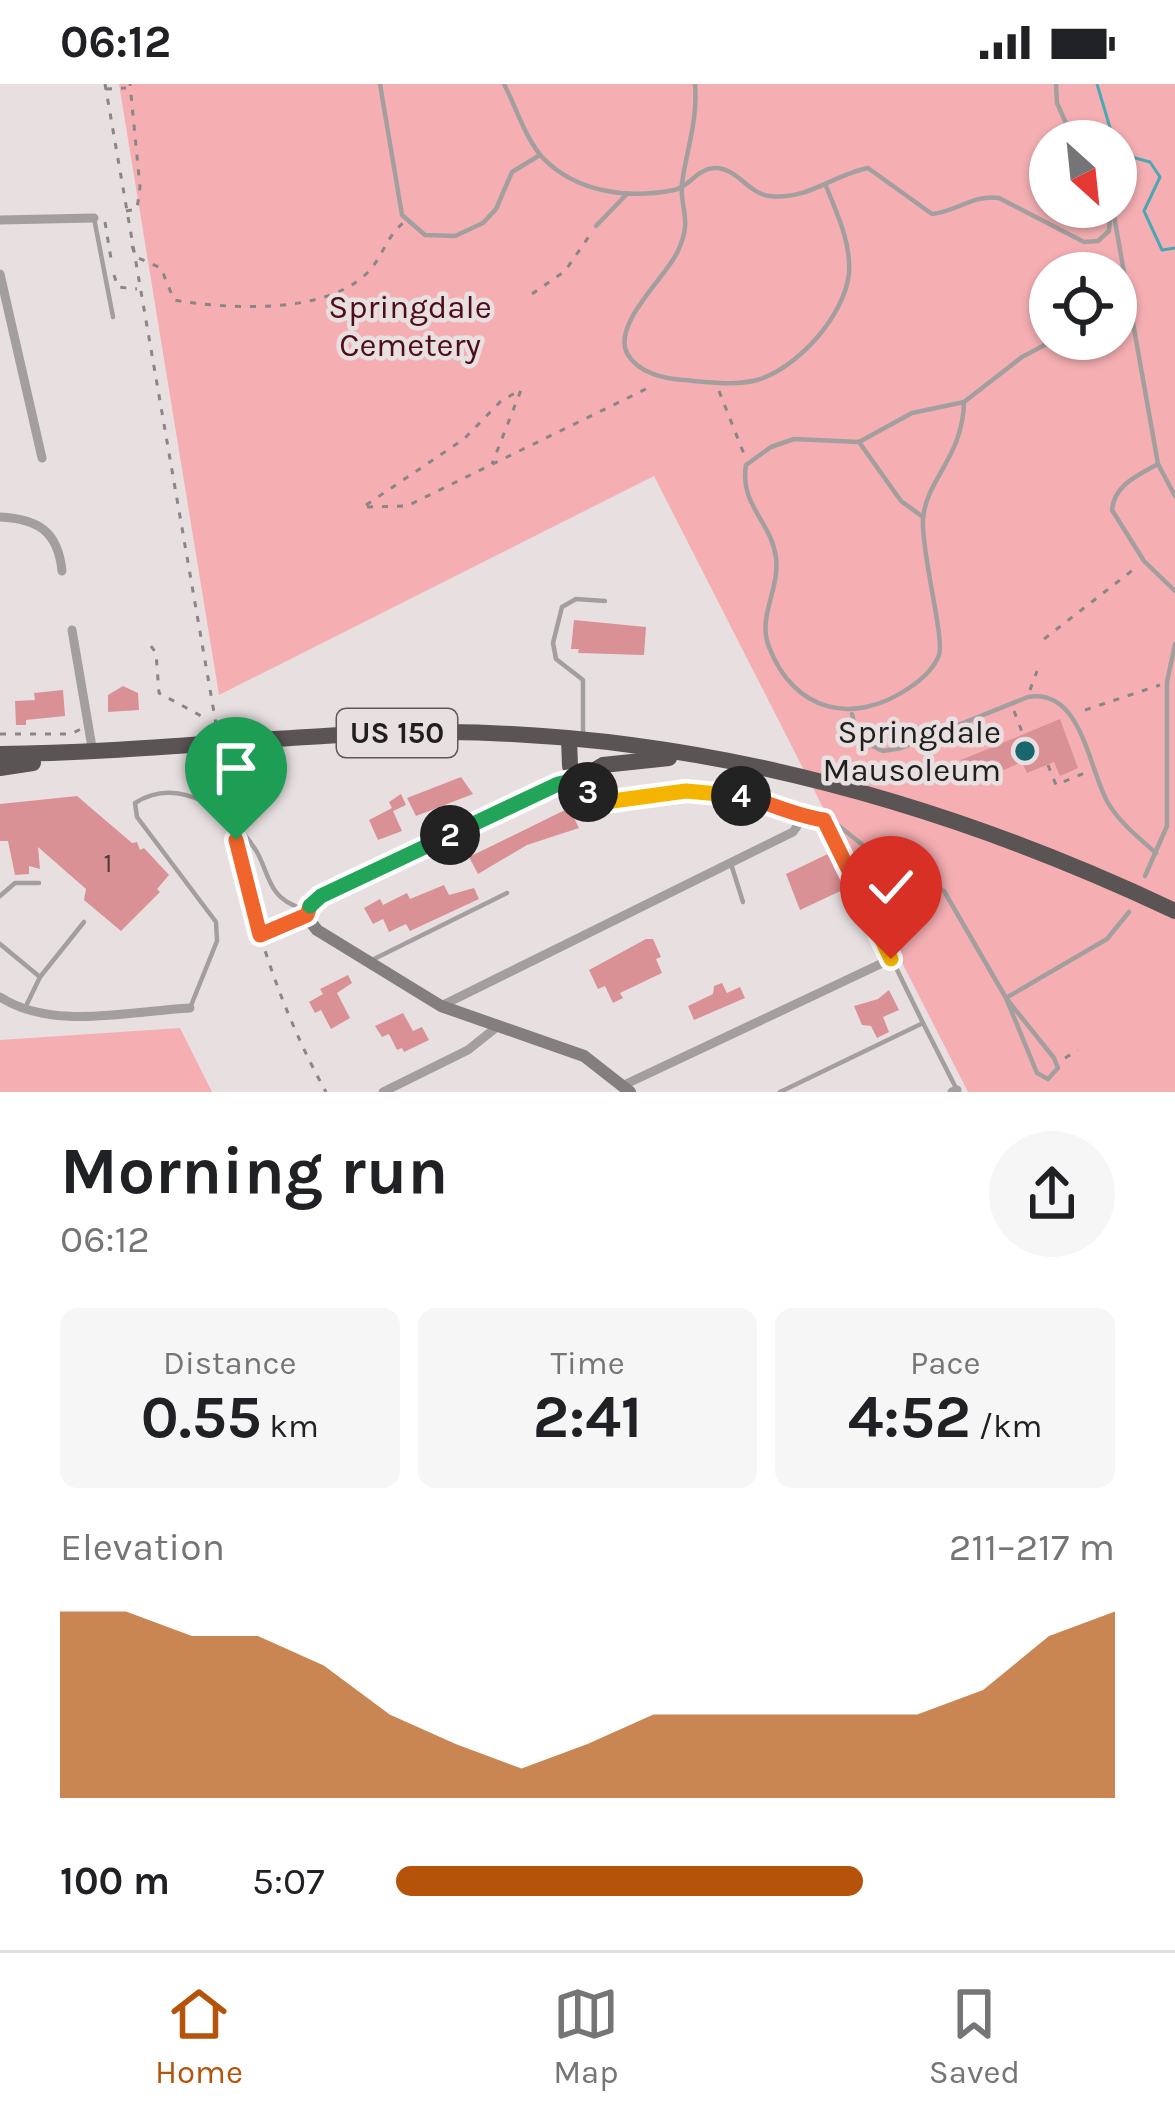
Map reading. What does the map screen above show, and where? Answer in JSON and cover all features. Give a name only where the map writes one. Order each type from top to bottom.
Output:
[{"type":"highway","name":"US 150","points":[[0,754],[93,754],[378,733],[576,739],[736,762],[947,818],[1046,854],[1175,911]]},
{"type":"highway","points":[[575,772],[576,739]]},
{"type":"highway","name":"US 150","points":[[0,768],[93,754]]},
{"type":"highway","points":[[558,784],[575,772],[630,760],[736,762]]},
{"type":"street","points":[[0,220],[94,218]]},
{"type":"street","points":[[0,274],[42,458]]},
{"type":"street","points":[[0,517],[29,521],[51,534],[62,571]]},
{"type":"street","points":[[72,630],[93,754]]},
{"type":"street","points":[[441,1006],[796,830],[799,817],[778,805],[716,792],[600,802],[575,772]]},
{"type":"street","points":[[558,784],[321,896],[307,913],[317,931],[441,1006],[584,1056],[627,1089],[891,959]]},
{"type":"street","points":[[0,997],[24,1010],[61,1016],[190,1008]]},
{"type":"street","points":[[383,1092],[468,1050],[498,1026]]},
{"type":"lane","points":[[380,84],[401,215],[424,235],[455,236],[483,223],[496,209],[512,172],[540,155]]},
{"type":"lane","points":[[504,84],[540,155],[562,174],[626,196],[681,189],[704,170],[715,168],[728,170],[768,196],[826,186],[868,168],[932,214],[949,212],[984,196],[1029,214]]},
{"type":"lane","points":[[695,84],[697,123],[681,189],[688,212],[676,254],[646,294],[623,344],[629,358],[643,370],[671,379],[758,380],[789,362],[824,328],[843,299],[849,272],[847,239],[826,186]]},
{"type":"lane","points":[[1056,84],[1065,120]]},
{"type":"lane","points":[[596,226],[626,196]]},
{"type":"lane","points":[[94,218],[113,317]]},
{"type":"lane","points":[[1057,228],[1084,242],[1098,241],[1109,228]]},
{"type":"lane","points":[[1137,352],[1158,464],[1175,496]]},
{"type":"lane","points":[[964,402],[964,430],[922,517],[925,572],[941,645],[938,659],[892,699],[851,711],[828,707],[795,689],[767,644],[764,626],[776,560],[748,505],[746,465],[771,447],[794,440],[859,442],[912,413],[964,402],[1029,353]]},
{"type":"lane","points":[[859,442],[901,501],[922,517]]},
{"type":"lane","points":[[1158,464],[1124,486],[1112,502],[1114,519],[1144,561],[1175,591]]},
{"type":"lane","points":[[576,739],[584,680],[556,659],[554,643],[562,607],[576,599],[605,601]]},
{"type":"lane","points":[[1145,876],[1167,826],[1168,682],[1175,644]]},
{"type":"lane","points":[[851,711],[858,739],[883,751],[1028,697],[1049,695],[1060,701],[1082,738],[1107,801],[1156,853]]},
{"type":"lane","points":[[190,1008],[217,941],[216,922],[137,817],[135,802],[161,793],[190,794],[233,822],[255,848],[277,893],[307,913]]},
{"type":"lane","points":[[799,817],[824,820],[944,891],[1006,998],[1036,1073],[1048,1079],[1058,1068],[1054,1058],[1006,998]]},
{"type":"lane","points":[[824,820],[956,1091]]},
{"type":"lane","points":[[730,864],[743,902]]},
{"type":"lane","points":[[0,896],[14,883],[40,883]]},
{"type":"lane","points":[[367,962],[507,893]]},
{"type":"lane","points":[[1006,998],[1107,939],[1129,912]]},
{"type":"lane","points":[[24,1010],[40,977],[84,922]]},
{"type":"lane","points":[[0,944],[40,977]]},
{"type":"lane","points":[[780,1092],[923,1023]]},
{"type":"path","points":[[125,211],[137,208],[140,187],[129,86],[105,87],[125,211],[138,289],[232,816]]},
{"type":"path","points":[[94,218],[109,226],[118,287],[138,289]]},
{"type":"path","points":[[131,245],[136,256],[161,268],[174,300],[233,310],[342,291],[380,260],[384,243],[398,226]]},
{"type":"path","points":[[532,294],[565,271],[596,226]]},
{"type":"path","points":[[717,383],[746,465]]},
{"type":"path","points":[[495,462],[521,390],[502,400],[464,439],[365,504],[407,506],[652,386]]},
{"type":"path","points":[[1044,639],[1144,561]]},
{"type":"path","points":[[151,646],[156,653],[159,693],[205,718]]},
{"type":"path","points":[[1028,697],[1037,671]]},
{"type":"path","points":[[1085,710],[1168,682]]},
{"type":"path","points":[[1015,715],[1024,737]]},
{"type":"path","points":[[0,734],[70,734],[88,726]]},
{"type":"path","points":[[975,733],[982,750]]},
{"type":"path","points":[[1048,765],[1056,785],[1087,772]]},
{"type":"path","points":[[236,840],[260,935],[298,1039],[326,1092]]},
{"type":"path","points":[[260,935],[307,913]]},
{"type":"path","points":[[1065,1058],[1078,1050]]},
{"type":"green space","name":"Springdale Cemetery","points":[[119,84],[1175,84],[1175,1092],[968,1092],[654,476],[219,695]]},
{"type":"green space","points":[[180,1028],[212,1092],[0,1092],[0,1040]]},
{"type":"building","points":[[574,620],[646,627],[644,655],[578,653],[579,649],[571,649]]},
{"type":"building","points":[[123,686],[138,693],[139,710],[108,712],[108,695]]},
{"type":"building","points":[[63,690],[65,716],[16,725],[15,701]]},
{"type":"building","name":"Springdale Mausoleum","points":[[1060,719],[1078,768],[1060,776],[1054,762],[1027,773],[1022,762],[997,773],[999,776],[971,783],[961,760]]},
{"type":"building","points":[[461,777],[473,794],[416,816],[407,798]]},
{"type":"building","points":[[401,794],[406,805],[393,811],[402,831],[378,840],[369,820],[392,808],[389,802]]},
{"type":"building","points":[[77,796],[132,843],[137,842],[140,850],[144,848],[169,875],[157,889],[160,892],[121,931],[84,900],[86,889],[38,847],[40,869],[29,866],[29,874],[15,875],[8,841],[0,841],[0,804]]},
{"type":"building","points":[[569,808],[579,828],[527,845],[478,874],[469,857]]},
{"type":"building","points":[[832,852],[849,887],[800,910],[786,874]]},
{"type":"building","points":[[444,885],[449,895],[474,888],[479,899],[410,931],[406,924],[389,932],[383,919],[373,924],[364,908],[380,899],[383,905],[407,893],[410,899]]},
{"type":"building","points":[[653,939],[662,973],[620,993],[623,998],[613,1003],[605,986],[598,989],[589,970]]},
{"type":"building","points":[[348,975],[352,983],[337,993],[350,1018],[331,1029],[321,1010],[315,1013],[309,1002],[323,994],[320,989]]},
{"type":"building","points":[[722,983],[727,993],[740,987],[745,998],[694,1020],[688,1006],[713,994],[714,986]]},
{"type":"building","points":[[889,990],[899,1010],[883,1017],[889,1032],[877,1038],[871,1026],[862,1025],[854,1006],[878,999]]},
{"type":"building","points":[[403,1013],[413,1031],[422,1027],[429,1040],[404,1052],[375,1026]]},
{"type":"waterway","points":[[1097,84],[1108,120]]},
{"type":"waterway","points":[[1137,158],[1150,162],[1160,177],[1144,211],[1162,250],[1175,248]]},
{"type":"place","name":"Springdale Mausoleum","points":[[1025,751]]},
{"type":"route","points":[[236,840],[260,935],[307,915],[312,902],[321,896],[558,784],[580,779],[600,802],[686,791],[725,793],[778,805],[799,817],[824,820],[891,959]]}]
